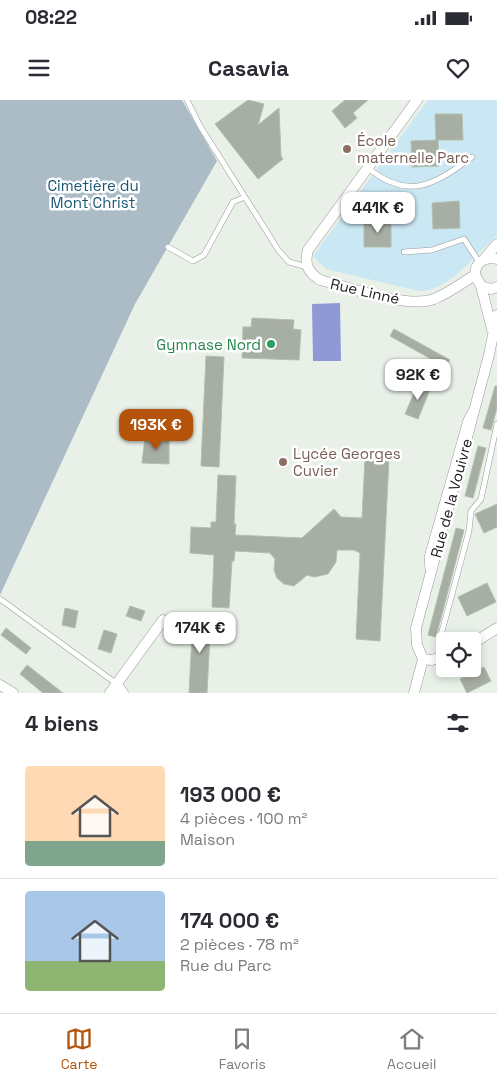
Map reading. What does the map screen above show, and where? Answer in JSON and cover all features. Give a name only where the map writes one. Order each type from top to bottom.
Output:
[{"type":"street","points":[[307,267],[305,260],[308,250],[417,100]]},
{"type":"street","points":[[497,244],[482,261],[475,275],[482,286],[491,289],[497,287]]},
{"type":"street","points":[[482,261],[497,259]]},
{"type":"street","name":"Rue Linné","points":[[307,267],[311,275],[320,280],[400,300],[418,301],[433,299],[475,275]]},
{"type":"street","name":"Rue de la Vouivre","points":[[482,286],[493,336]]},
{"type":"street","name":"Rue de la Vouivre","points":[[423,659],[417,645],[416,628],[478,396],[497,315]]},
{"type":"street","points":[[110,693],[120,689],[162,620]]},
{"type":"street","points":[[481,638],[497,628]]},
{"type":"street","points":[[414,693],[423,659],[436,659]]},
{"type":"street","points":[[0,685],[13,693]]},
{"type":"lane","points":[[187,100],[200,126],[289,262],[307,267]]},
{"type":"lane","points":[[368,168],[388,183],[400,187],[428,186],[443,179],[472,157]]},
{"type":"lane","points":[[168,247],[193,261],[204,255],[233,202],[245,197]]},
{"type":"lane","points":[[404,252],[432,250],[464,239],[482,261]]},
{"type":"lane","points":[[442,632],[469,531],[471,511],[480,499],[497,424]]},
{"type":"lane","points":[[0,600],[120,689]]},
{"type":"green space","name":"Cimetière du Mont Christ","points":[[0,100],[182,100],[217,161],[135,304],[0,595]]},
{"type":"shaded area","points":[[428,100],[497,100],[497,235],[461,270],[441,285],[430,289],[419,291],[326,269],[313,256]]},
{"type":"shaded area","points":[[340,303],[341,361],[313,361],[312,304]]},
{"type":"building","points":[[248,100],[264,104],[258,125],[279,108],[281,156],[283,159],[258,179],[215,124]]},
{"type":"building","points":[[345,100],[368,100],[353,113],[357,118],[345,128],[332,111]]},
{"type":"building","points":[[435,114],[462,114],[463,140],[438,140],[439,166],[412,167],[411,141],[436,140]]},
{"type":"building","points":[[459,201],[460,228],[433,229],[432,203]]},
{"type":"building","points":[[364,221],[391,221],[391,247],[364,247]]},
{"type":"building","name":"Gymnase Nord","points":[[252,318],[294,320],[293,329],[301,330],[299,360],[242,358],[243,327],[251,327]]},
{"type":"building","points":[[394,329],[450,360],[445,367],[390,336]]},
{"type":"building","points":[[206,356],[224,357],[219,467],[201,466]]},
{"type":"building","points":[[419,382],[431,387],[418,419],[405,414]]},
{"type":"building","points":[[495,386],[497,386],[497,408],[491,430],[483,428]]},
{"type":"building","points":[[145,437],[169,438],[169,464],[142,463]]},
{"type":"building","points":[[478,446],[486,448],[473,498],[465,496]]},
{"type":"building","points":[[365,458],[389,459],[380,641],[356,639],[360,553],[354,550],[337,550],[336,562],[328,574],[314,577],[307,575],[294,586],[284,584],[277,578],[274,570],[275,559],[270,553],[235,551],[234,561],[232,561],[229,608],[212,607],[214,555],[190,553],[191,527],[211,528],[211,522],[216,522],[218,475],[236,476],[235,535],[302,538],[334,509],[341,517],[362,518]]},
{"type":"building","points":[[497,504],[497,527],[484,533],[475,514]]},
{"type":"building","points":[[456,528],[464,530],[436,637],[428,635]]},
{"type":"building","points":[[487,583],[496,602],[467,616],[458,597]]},
{"type":"building","points":[[130,606],[145,611],[141,621],[126,616]]},
{"type":"building","points":[[65,608],[78,611],[75,628],[62,625]]},
{"type":"building","points":[[193,615],[211,616],[207,693],[189,693]]},
{"type":"building","points":[[6,628],[31,648],[26,654],[1,635]]},
{"type":"building","points":[[104,630],[117,634],[111,653],[98,649]]},
{"type":"building","points":[[27,665],[63,693],[43,693],[20,674]]},
{"type":"building","points":[[484,667],[491,681],[467,693],[460,679],[464,677],[481,677],[481,668]]},
{"type":"place","name":"École maternelle Parc","points":[[347,149]]},
{"type":"place","name":"Gymnase Nord","points":[[271,344]]},
{"type":"place","name":"Lycée Georges Cuvier","points":[[283,462]]}]
